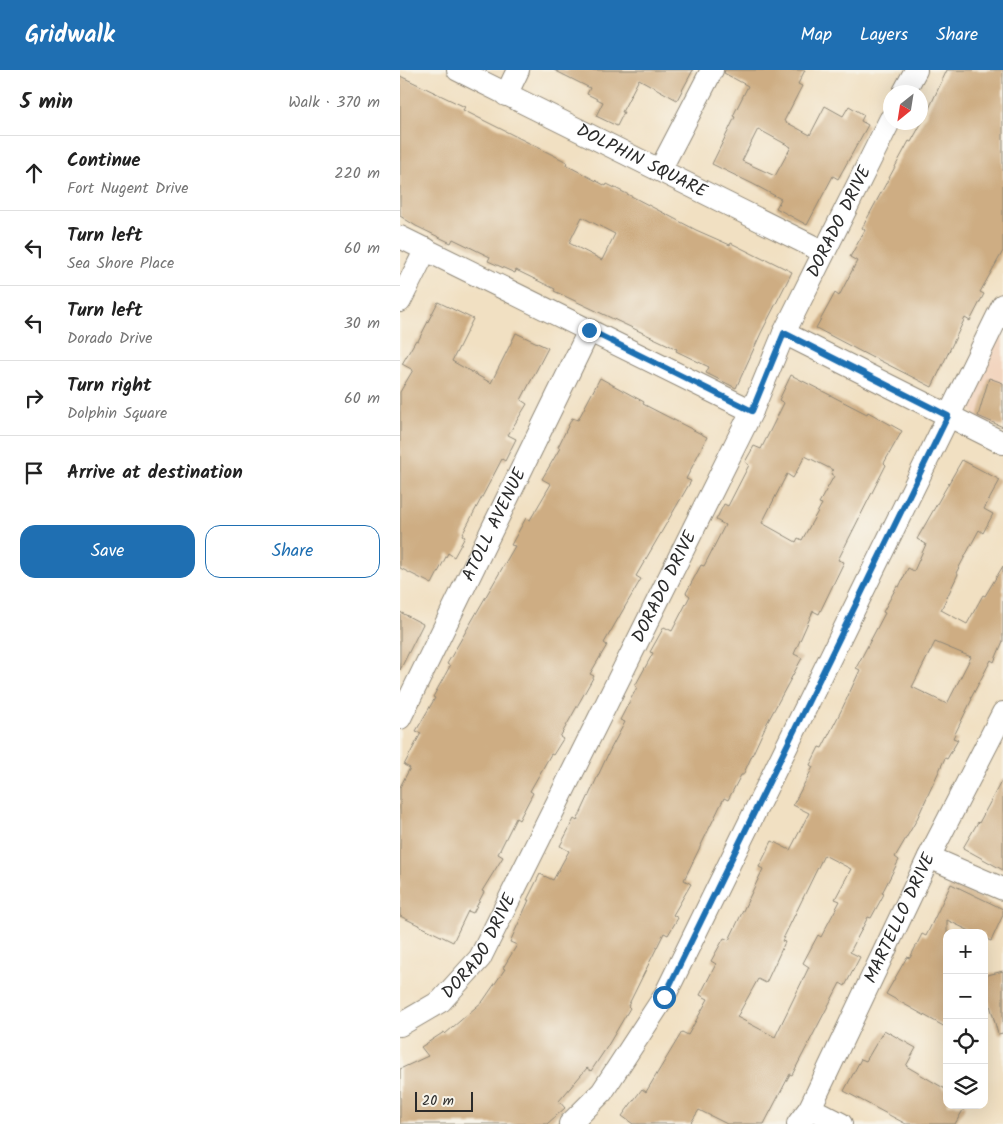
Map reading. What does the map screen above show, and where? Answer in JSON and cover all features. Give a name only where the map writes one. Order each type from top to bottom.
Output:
[{"type":"street","name":"DOLPHIN SQUARE","points":[[458,70],[824,252]]},
{"type":"street","points":[[506,95],[518,70]]},
{"type":"street","points":[[660,170],[712,70]]},
{"type":"street","points":[[908,85],[916,70]]},
{"type":"street","name":"DORADO DRIVE","points":[[400,1025],[441,1001],[480,958],[752,411],[784,333],[885,130]]},
{"type":"street","points":[[400,237],[752,411]]},
{"type":"street","points":[[400,301],[426,249]]},
{"type":"street","points":[[570,1124],[602,1092],[664,997],[1003,305]]},
{"type":"street","name":"ATOLL AVENUE","points":[[400,718],[589,330]]},
{"type":"street","points":[[784,333],[1003,443]]},
{"type":"street","name":"MARTELLO DRIVE","points":[[804,1116],[929,857],[1003,713]]},
{"type":"street","points":[[929,857],[1003,889]]},
{"type":"street","points":[[804,1116],[841,1124]]},
{"type":"shaded area","points":[[1003,327],[1003,427],[977,419],[966,400]]},
{"type":"building","points":[[554,70],[693,70],[677,100],[639,79],[617,126],[596,116],[603,102],[587,94],[590,88]]},
{"type":"building","points":[[725,70],[805,70],[798,84],[802,86],[784,121],[810,135],[825,106],[843,116],[849,106],[864,115],[861,121],[868,125],[838,179],[833,176],[807,225],[776,208],[781,199],[712,164],[748,86],[724,73]],"holes":[[[758,129],[791,147],[775,176],[742,161]]]},
{"type":"building","points":[[947,70],[1003,70],[1003,251],[980,292],[984,294],[970,321],[965,318],[932,387],[816,328],[835,293],[839,296],[857,261],[850,257],[865,230],[862,228],[909,141],[911,142],[918,130],[928,130],[928,111]]},
{"type":"building","points":[[400,76],[465,107],[463,110],[567,162],[566,165],[606,186],[607,184],[696,230],[730,245],[731,243],[792,272],[736,388],[706,373],[709,367],[676,351],[677,349],[554,291],[555,289],[516,270],[515,273],[488,261],[490,257],[453,239],[451,243],[400,216]],"holes":[[[582,217],[615,234],[602,260],[569,243]]]},
{"type":"building","points":[[438,302],[473,319],[452,361],[491,383],[516,333],[548,348],[521,400],[527,404],[508,435],[516,439],[505,461],[502,459],[462,535],[465,537],[454,557],[448,553],[432,584],[400,568],[400,392],[413,370],[402,364],[416,340],[418,341]]},
{"type":"building","points":[[791,375],[867,414],[868,412],[902,431],[884,463],[886,465],[838,560],[844,562],[819,614],[813,611],[794,654],[802,658],[767,723],[743,775],[741,775],[728,800],[724,798],[684,880],[691,884],[673,915],[678,918],[668,935],[664,933],[628,1006],[630,1008],[607,1047],[591,1071],[587,1068],[559,1101],[565,1108],[547,1124],[400,1124],[400,1069],[428,1056],[421,1047],[444,1032],[445,1034],[483,1001],[505,969],[503,968],[517,945],[510,942],[529,900],[527,900],[540,874],[553,880],[569,851],[560,846],[574,819],[577,821],[625,722],[620,720],[637,687],[635,686],[653,653],[650,652],[664,627],[672,631],[690,596],[686,593],[701,565],[704,566],[725,525],[716,520],[724,504],[728,506],[749,465],[745,462],[754,446],[761,449],[784,403],[779,400]],"holes":[[[805,456],[833,470],[831,474],[834,476],[819,503],[822,504],[802,540],[798,538],[796,542],[762,523],[787,474],[793,478]]]},
{"type":"building","points":[[600,378],[644,402],[643,404],[707,437],[686,479],[691,481],[636,576],[641,579],[604,643],[607,645],[590,674],[594,676],[560,737],[563,739],[553,755],[551,754],[530,791],[533,793],[519,820],[516,818],[498,854],[503,857],[482,891],[484,892],[473,913],[468,911],[453,942],[400,916],[400,787],[410,768],[404,765],[421,733],[416,731],[435,698],[433,697],[450,666],[447,664],[515,546],[511,545],[526,518],[530,520],[551,484],[542,479],[560,448],[558,447],[572,418],[578,420]]},
{"type":"building","points":[[989,378],[1003,383],[1003,427],[978,416]]},
{"type":"building","points":[[962,460],[1000,480],[984,509],[993,514],[983,533],[979,530],[956,573],[958,574],[941,610],[967,624],[983,595],[985,596],[1003,566],[1003,641],[994,662],[991,660],[971,698],[953,738],[958,740],[947,759],[945,758],[916,821],[895,857],[899,860],[882,893],[884,894],[871,918],[868,917],[850,952],[860,957],[845,986],[840,983],[764,1124],[727,1124],[699,1110],[690,1124],[633,1124],[622,1116],[642,1089],[646,1092],[682,1032],[688,1035],[708,999],[700,995],[716,964],[711,961],[724,938],[729,940],[763,869],[759,867],[772,841],[790,850],[809,813],[793,805],[813,767],[810,765],[819,747],[822,748],[842,709],[860,670],[856,668],[885,613],[883,612],[897,586],[899,587],[908,568],[914,571],[926,544],[917,539]],"holes":[[[935,642],[971,657],[947,704],[912,687]],[[824,855],[851,869],[835,899],[840,901],[821,937],[818,935],[803,963],[809,967],[775,1037],[737,1017],[758,979],[766,983],[785,942],[782,941]]]},
{"type":"building","points":[[400,612],[423,624],[400,670]]},
{"type":"building","points":[[1003,778],[1003,870],[963,848]]},
{"type":"building","points":[[951,884],[1003,909],[1003,915],[991,941],[988,940],[988,929],[966,929],[947,920],[947,929],[943,929],[943,1026],[886,994],[907,957],[910,958],[922,934],[926,936]]},
{"type":"building","points":[[1003,971],[1003,1033],[998,1034],[988,998],[988,975]]},
{"type":"building","points":[[884,1030],[916,1048],[906,1066],[943,1088],[943,1109],[964,1109],[955,1124],[906,1124],[844,1091],[861,1059],[866,1061]]},
{"type":"route","points":[[589,330],[752,411],[784,333],[948,416],[664,997]]}]
